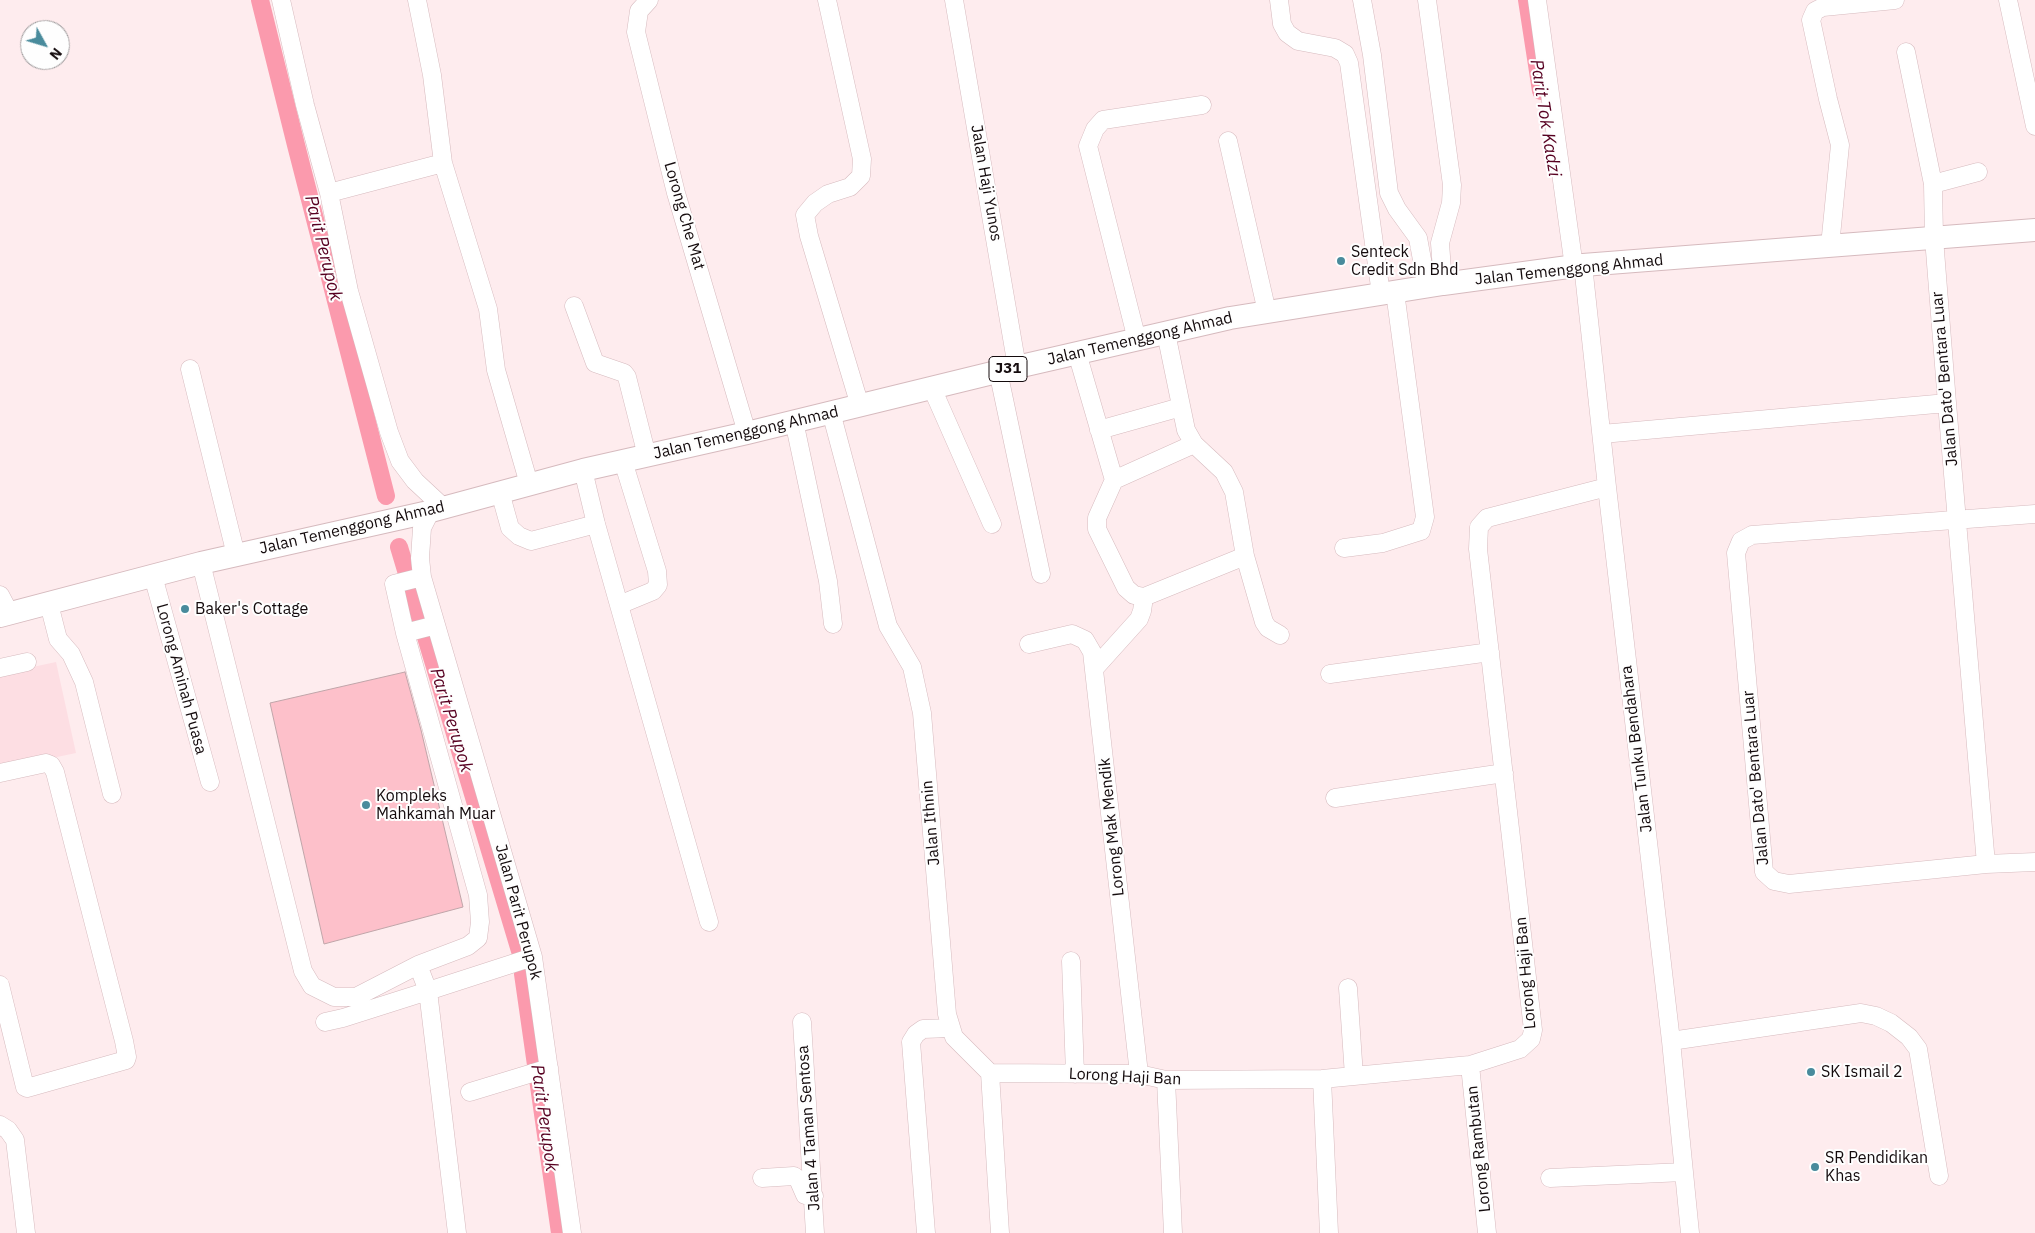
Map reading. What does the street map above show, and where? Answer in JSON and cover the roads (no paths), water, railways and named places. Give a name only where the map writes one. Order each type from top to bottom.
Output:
[{"type":"main road","name":"Jalan Temenggong Ahmad","points":[[3,609],[50,604],[201,563],[437,510],[583,470],[1230,318],[1579,266],[2035,230]]},
{"type":"street","points":[[281,0],[305,105],[329,194],[349,291],[389,432],[400,461],[437,510]]},
{"type":"street","points":[[417,0],[432,75],[443,163],[488,310],[496,370],[529,484]]},
{"type":"street","name":"Lorong Che Mat","points":[[649,0],[639,11],[636,32],[676,193],[747,433]]},
{"type":"street","points":[[827,0],[862,159],[861,176],[850,187],[828,194],[805,215],[809,236],[860,406]]},
{"type":"street","name":"Jalan Haji Yunos","points":[[954,0],[1008,369],[1041,574]]},
{"type":"street","points":[[1279,0],[1282,24],[1287,33],[1298,41],[1335,48],[1344,54],[1349,63],[1425,517],[1421,531],[1383,543],[1344,548]]},
{"type":"street","points":[[1362,0],[1372,55],[1388,193],[1418,238],[1435,286]]},
{"type":"street","points":[[1427,0],[1452,185],[1451,203],[1440,243],[1435,286]]},
{"type":"street","name":"Jalan Tunku Bendahara","points":[[1537,0],[1579,266],[1602,434],[1671,1041],[1690,1233]]},
{"type":"street","points":[[1830,246],[1840,145],[1828,99],[1812,20],[1815,11],[1823,8],[1895,0]]},
{"type":"street","points":[[2008,0],[2035,126]]},
{"type":"street","name":"Jalan Dato' Bentara Luar","points":[[1906,52],[1933,184],[1934,238],[1986,864],[1789,884],[1774,881],[1764,872],[1758,822],[1736,553],[1741,541],[1752,535],[1957,520]]},
{"type":"street","points":[[1137,340],[1088,146],[1095,128],[1103,120],[1202,105]]},
{"type":"street","points":[[1228,141],[1267,312]]},
{"type":"street","points":[[329,194],[443,163]]},
{"type":"street","points":[[1933,184],[1978,172]]},
{"type":"street","points":[[574,306],[595,363],[624,373],[627,377],[647,456]]},
{"type":"street","points":[[1166,333],[1186,430],[1194,444],[1224,472],[1234,492],[1245,556],[1264,622],[1268,628],[1280,635]]},
{"type":"street","points":[[1077,353],[1114,480],[1097,518],[1097,529],[1126,588],[1134,595],[1144,597],[1245,556]]},
{"type":"street","points":[[190,369],[236,555]]},
{"type":"street","points":[[932,388],[992,524]]},
{"type":"street","points":[[1602,434],[1947,403]]},
{"type":"street","points":[[1099,430],[1181,407]]},
{"type":"street","name":"Jalan Ithnin","points":[[831,412],[888,626],[912,667],[922,713],[947,1014],[954,1037],[990,1073]]},
{"type":"street","points":[[794,421],[828,581],[833,624]]},
{"type":"street","points":[[1114,480],[1194,444]]},
{"type":"street","points":[[619,605],[653,591],[658,585],[657,571],[623,461]]},
{"type":"street","points":[[583,470],[596,524],[709,922]]},
{"type":"street","name":"Lorong Haji Ban","points":[[990,1073],[1139,1074],[1166,1080],[1322,1079],[1470,1065],[1520,1049],[1531,1039],[1533,1030],[1478,549],[1479,527],[1487,518],[1607,487]]},
{"type":"street","points":[[500,492],[510,528],[519,536],[531,541],[596,524]]},
{"type":"street","name":"Jalan Parit Perupok","points":[[437,510],[422,528],[420,558],[422,577],[533,956],[572,1233]]},
{"type":"street","points":[[1957,520],[2035,514]]},
{"type":"street","points":[[201,563],[303,970],[312,986],[334,997],[356,997],[418,965],[468,946],[478,938],[480,922],[475,886],[405,632],[394,584],[422,577]]},
{"type":"street","name":"Lorong Aminah Puasa","points":[[153,576],[210,782]]},
{"type":"street","points":[[1094,669],[1139,619],[1144,597]]},
{"type":"street","points":[[50,604],[58,640],[71,654],[84,682],[112,794]]},
{"type":"street","points":[[405,632],[436,625]]},
{"type":"street","name":"Lorong Mak Mendik","points":[[1029,644],[1072,634],[1085,640],[1092,652],[1139,1074]]},
{"type":"street","points":[[1330,674],[1490,652]]},
{"type":"street","points":[[0,668],[27,662]]},
{"type":"street","points":[[0,773],[46,763],[51,765],[55,772],[127,1057],[123,1062],[30,1089],[25,1087],[0,985]]},
{"type":"street","points":[[1335,798],[1504,773]]},
{"type":"street","points":[[1986,864],[2035,862]]},
{"type":"street","points":[[325,1022],[428,991],[533,956]]},
{"type":"street","points":[[1071,961],[1075,1074]]},
{"type":"street","points":[[418,965],[428,991],[457,1233]]},
{"type":"street","points":[[1348,988],[1354,1076]]},
{"type":"street","points":[[1671,1041],[1861,1013],[1884,1020],[1909,1037],[1918,1049],[1939,1176]]},
{"type":"street","name":"Jalan 4 Taman Sentosa","points":[[802,1022],[815,1233]]},
{"type":"street","points":[[926,1233],[911,1042],[916,1034],[923,1029],[951,1028]]},
{"type":"street","name":"Lorong Rambutan","points":[[1470,1065],[1487,1233]]},
{"type":"street","points":[[470,1092],[549,1068]]},
{"type":"street","points":[[990,1073],[1000,1233]]},
{"type":"street","points":[[1322,1079],[1329,1233]]},
{"type":"street","points":[[1166,1080],[1172,1233]]},
{"type":"street","points":[[0,1125],[8,1130],[15,1140],[26,1233]]},
{"type":"street","points":[[1550,1178],[1684,1172]]},
{"type":"street","points":[[762,1178],[794,1176],[798,1179],[805,1195],[814,1196]]},
{"type":"waterway","name":"Parit Perupok","points":[[260,0],[386,496]]},
{"type":"waterway","name":"Parit Tok Kadzi","points":[[1527,0],[1541,91]]},
{"type":"waterway","name":"Parit Perupok","points":[[399,547],[520,951]]},
{"type":"waterway","name":"Parit Perupok","points":[[523,974],[560,1233]]},
{"type":"place","name":"Senteck Credit Sdn Bhd","points":[[1341,261]]},
{"type":"place","name":"Baker's Cottage","points":[[185,609]]},
{"type":"place","name":"Kompleks Mahkamah Muar","points":[[366,805]]},
{"type":"place","name":"SK Ismail 2","points":[[1811,1072]]},
{"type":"place","name":"SR Pendidikan Khas","points":[[1815,1167]]}]
